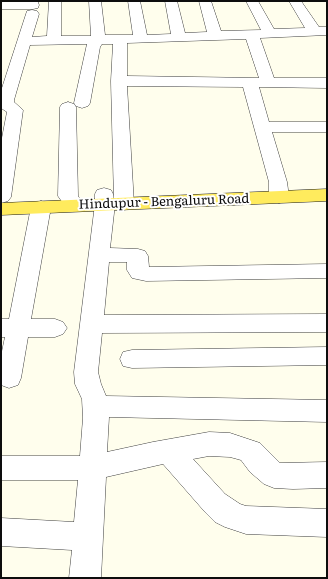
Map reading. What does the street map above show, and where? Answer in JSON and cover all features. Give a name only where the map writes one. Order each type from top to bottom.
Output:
[{"type":"main road","name":"Hindupur - Bengaluru Road","points":[[1,198],[71,200],[114,199],[279,192],[327,186]]},
{"type":"main road","name":"Hindupur - Bengaluru Road","points":[[279,192],[327,195]]},
{"type":"main road","name":"Hindupur - Bengaluru Road","points":[[1,209],[41,207],[71,200]]},
{"type":"street","points":[[54,40],[55,1]]},
{"type":"street","points":[[71,200],[75,105],[93,46],[98,40],[95,1]]},
{"type":"street","points":[[134,1],[141,39]]},
{"type":"street","points":[[252,1],[270,34]]},
{"type":"street","points":[[295,1],[321,32]]},
{"type":"street","points":[[179,38],[172,3],[198,4],[215,36]]},
{"type":"street","points":[[1,5],[33,9],[25,41],[6,100],[6,104],[15,110],[1,198]]},
{"type":"street","points":[[25,41],[120,40],[321,32]]},
{"type":"street","points":[[252,35],[260,91],[262,127],[279,192]]},
{"type":"street","points":[[85,578],[96,406],[88,384],[86,372],[99,254],[114,199],[120,40]]},
{"type":"street","points":[[1,60],[19,60]]},
{"type":"street","points":[[119,81],[260,91],[327,83]]},
{"type":"street","points":[[298,98],[327,97]]},
{"type":"street","points":[[262,127],[327,127]]},
{"type":"street","points":[[9,378],[10,328],[41,207]]},
{"type":"street","points":[[99,254],[138,256],[138,270],[140,273],[146,274],[326,274]]},
{"type":"street","points":[[91,324],[327,323]]},
{"type":"street","points":[[10,328],[55,328]]},
{"type":"street","points":[[132,359],[327,356]]},
{"type":"street","points":[[96,406],[327,411]]},
{"type":"street","points":[[1,468],[92,468],[209,444],[230,445],[250,451],[260,463],[274,475],[327,475]]},
{"type":"street","points":[[169,451],[215,503],[225,512],[235,517],[246,520],[327,522]]},
{"type":"street","points":[[1,532],[88,538]]}]
